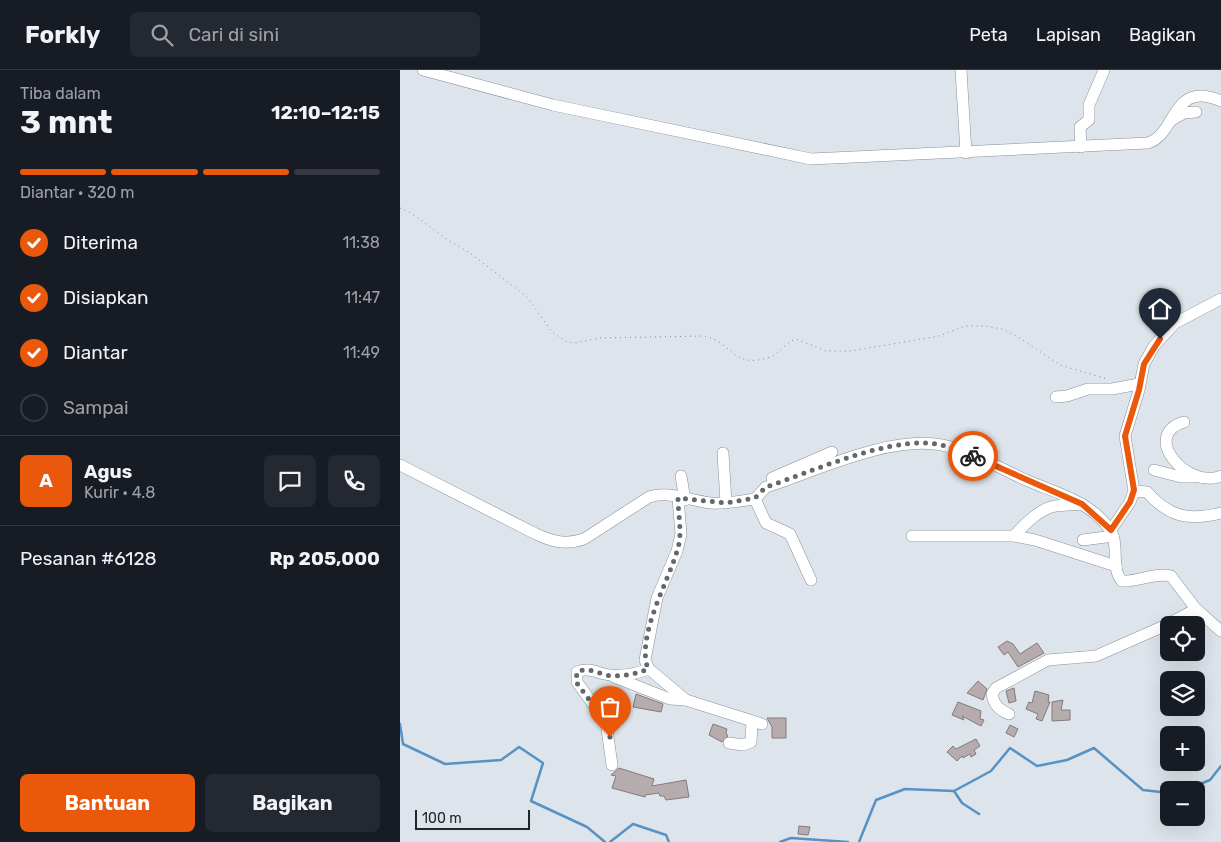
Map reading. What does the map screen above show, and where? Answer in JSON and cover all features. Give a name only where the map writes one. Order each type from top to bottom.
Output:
[{"type":"street","points":[[423,70],[553,105],[811,159],[1148,143],[1159,137],[1178,107],[1189,100],[1207,96],[1221,101]]},
{"type":"street","points":[[961,70],[966,153]]},
{"type":"street","points":[[1082,147],[1080,127],[1090,120],[1090,105],[1104,70]]},
{"type":"street","points":[[1169,121],[1184,113],[1196,112]]},
{"type":"street","points":[[1219,625],[1196,609],[1171,576],[1163,575],[1122,581],[1116,566],[1112,533],[1130,502],[1134,490],[1125,436],[1144,364],[1149,354],[1175,323],[1221,299]]},
{"type":"street","points":[[1056,397],[1067,396],[1088,389],[1140,384]]},
{"type":"street","points":[[1184,422],[1172,429],[1166,439],[1166,445],[1175,462],[1197,476]]},
{"type":"street","points":[[400,465],[514,524],[551,541],[561,543],[584,539],[649,496],[666,493],[682,499],[726,503],[755,498],[766,487],[878,450],[907,444],[929,443],[955,448],[1082,504],[1112,533]]},
{"type":"street","points":[[766,487],[768,480],[832,452]]},
{"type":"street","points":[[722,453],[726,503]]},
{"type":"street","points":[[1154,470],[1181,476],[1197,476],[1210,479],[1221,476]]},
{"type":"street","points":[[681,476],[681,534],[677,551],[657,598],[645,660],[648,669],[686,700]]},
{"type":"street","points":[[1134,490],[1146,492],[1159,506],[1177,515],[1221,513]]},
{"type":"street","points":[[755,498],[766,523],[790,534],[811,580]]},
{"type":"street","points":[[1014,536],[1025,523],[1044,510],[1053,506],[1082,504]]},
{"type":"street","points":[[1084,540],[1112,533]]},
{"type":"street","points":[[912,536],[1014,536],[1035,540],[1116,566]]},
{"type":"street","points":[[1009,714],[1000,710],[993,701],[992,694],[996,688],[1033,667],[1048,660],[1096,656],[1164,626],[1196,609]]},
{"type":"street","points":[[612,765],[606,722],[576,682],[577,672],[584,669],[610,676],[670,699],[686,700],[757,723],[751,742],[743,745],[729,743]]},
{"type":"street","points":[[610,676],[632,675],[648,669]]},
{"type":"path","points":[[400,208],[412,213],[448,240],[470,253],[527,297],[552,332],[565,341],[575,342],[600,338],[704,336],[720,342],[738,358],[749,360],[772,356],[790,341],[798,338],[821,350],[851,351],[938,336],[965,326],[985,326],[1002,329],[1018,337],[1065,367],[1108,379]]},
{"type":"building","points":[[1007,641],[1013,644],[1020,654],[1037,643],[1044,653],[1018,667],[1008,652],[1004,655],[998,647]]},
{"type":"building","points":[[978,681],[987,689],[983,700],[967,693]]},
{"type":"building","points":[[1014,688],[1016,701],[1009,703],[1006,691]]},
{"type":"building","points":[[1035,691],[1049,695],[1048,702],[1050,702],[1042,721],[1036,719],[1038,714],[1026,709],[1029,702],[1032,703]]},
{"type":"building","points":[[636,694],[663,704],[661,712],[633,707]]},
{"type":"building","points":[[1063,700],[1061,710],[1070,710],[1070,720],[1052,721],[1052,702]]},
{"type":"building","points":[[958,702],[981,711],[980,719],[984,720],[981,726],[962,716],[964,720],[952,715]]},
{"type":"building","points":[[767,718],[786,718],[786,738],[772,738],[772,727]]},
{"type":"building","points":[[713,724],[727,729],[726,733],[728,736],[722,742],[709,735]]},
{"type":"building","points":[[1010,725],[1018,729],[1014,737],[1006,733]]},
{"type":"building","points":[[976,739],[980,746],[974,750],[976,754],[971,757],[970,754],[963,758],[962,756],[957,761],[947,752],[953,746],[956,749]]},
{"type":"building","points":[[619,768],[654,779],[652,786],[686,780],[689,797],[666,800],[659,793],[645,795],[645,797],[612,788],[616,776],[611,775]]},
{"type":"building","points":[[799,826],[810,827],[808,835],[798,834]]},
{"type":"waterway","points":[[400,724],[403,744],[445,764],[501,760],[519,747],[543,763],[531,801],[587,827],[605,842]]},
{"type":"waterway","points":[[954,791],[991,771],[1010,748],[1037,766],[1067,760],[1094,748],[1143,790],[1160,792]]},
{"type":"waterway","points":[[1205,782],[1210,780],[1221,766]]},
{"type":"waterway","points":[[859,842],[876,800],[905,789],[954,791],[962,803],[979,814]]},
{"type":"waterway","points":[[610,842],[633,824],[666,835],[669,842]]},
{"type":"waterway","points":[[780,842],[791,838],[848,842]]},
{"type":"way so far","points":[[610,737],[606,722],[576,682],[576,675],[577,672],[584,669],[610,676],[632,675],[648,669],[645,660],[646,648],[657,598],[677,551],[681,534],[678,498],[712,503],[726,503],[755,498],[766,487],[861,455],[907,444],[929,443],[943,445],[973,456]]},
{"type":"route","points":[[973,456],[1082,504],[1089,508],[1111,530],[1130,502],[1134,490],[1125,436],[1139,390],[1141,371],[1154,346],[1160,339]]}]
